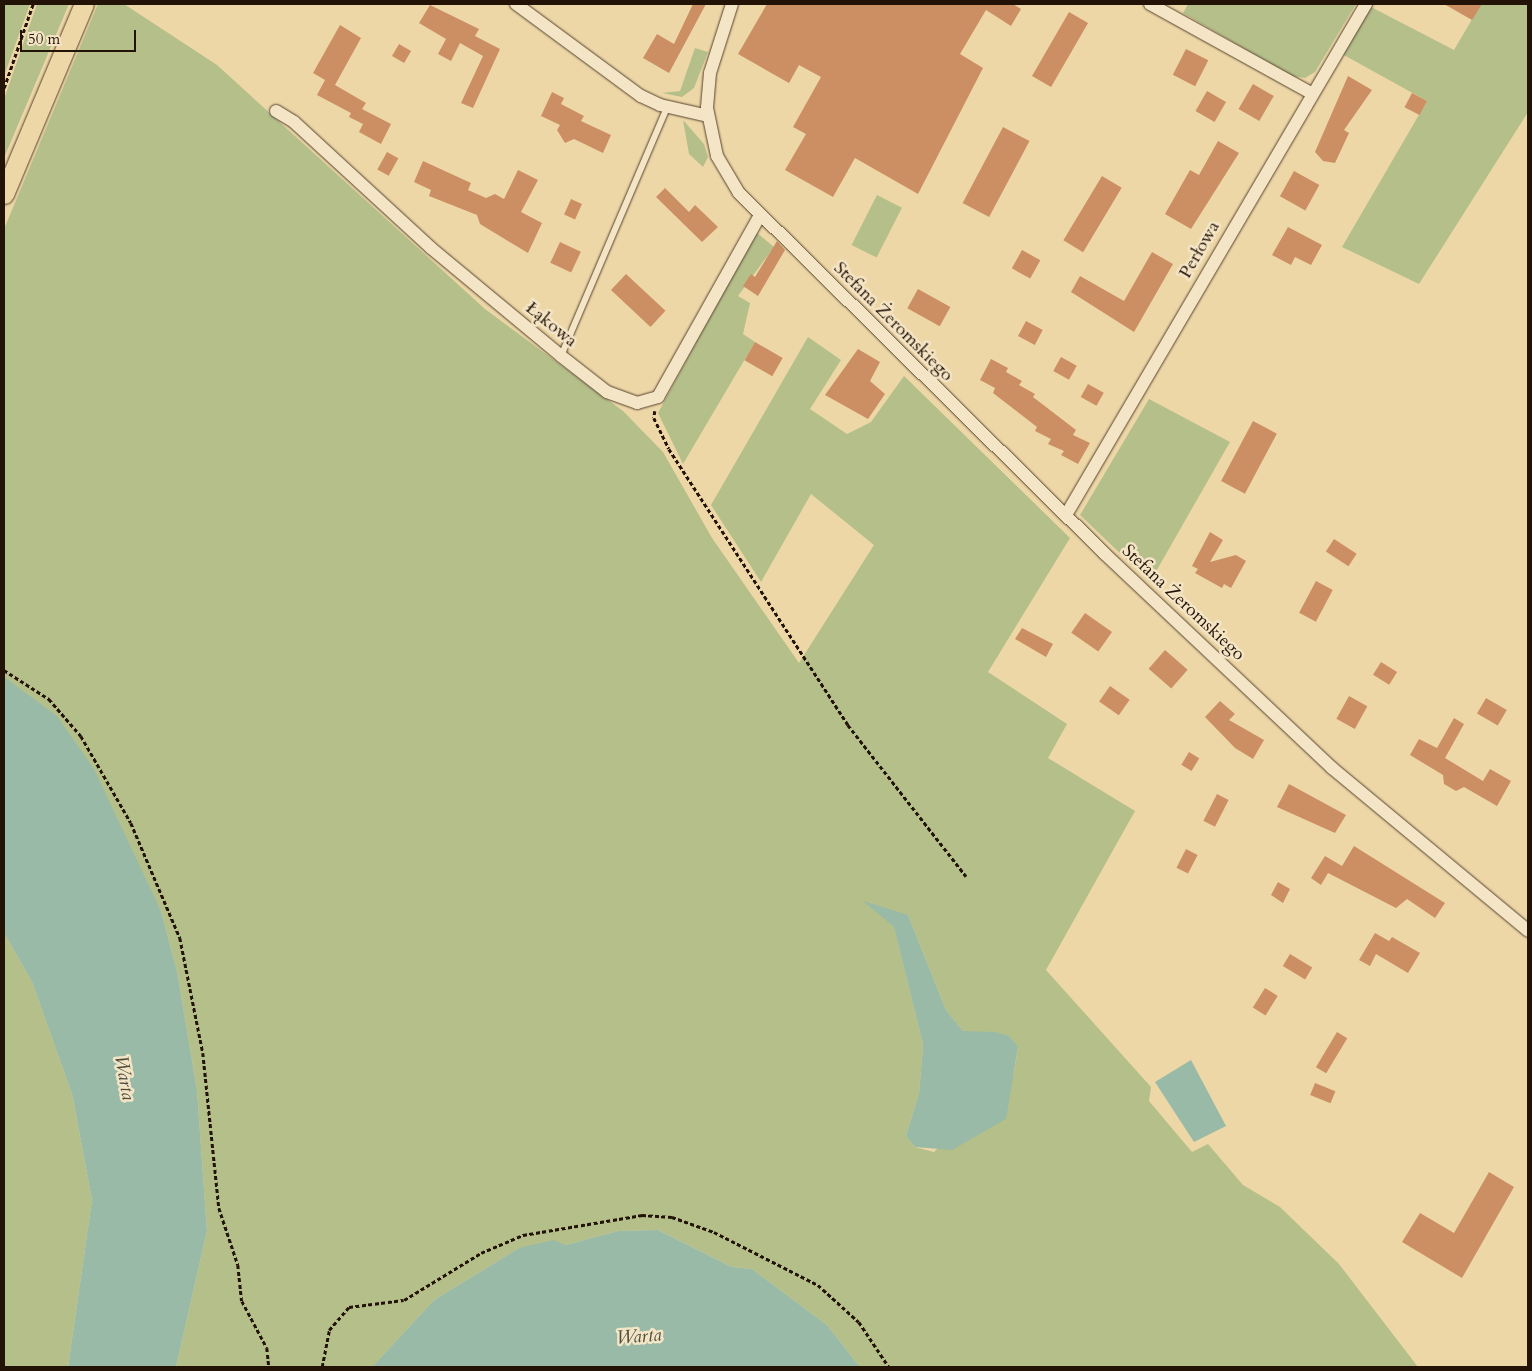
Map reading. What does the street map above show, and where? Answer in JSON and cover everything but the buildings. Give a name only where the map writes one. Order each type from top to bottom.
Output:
[{"type":"main road","points":[[4,194],[84,4]]},
{"type":"street","points":[[516,4],[642,96],[667,107],[708,116]]},
{"type":"street","name":"Stefana Żeromskiego","points":[[732,4],[710,73],[708,116],[723,168],[760,215],[1066,515],[1332,768],[1528,930]]},
{"type":"street","points":[[1150,4],[1311,93]]},
{"type":"street","name":"Perłowa","points":[[1066,515],[1311,93],[1366,4]]},
{"type":"street","name":"Łąkowa","points":[[276,111],[294,122],[431,248],[607,392],[637,404],[658,398]]},
{"type":"street","points":[[658,398],[760,215]]},
{"type":"lane","points":[[561,356],[667,107]]},
{"type":"path","points":[[4,88],[33,4]]},
{"type":"path","points":[[658,398],[654,418],[668,449],[848,725],[966,876]]},
{"type":"path","points":[[4,670],[49,700],[81,736],[131,823],[180,938],[203,1053],[219,1208],[238,1265],[242,1301],[267,1348],[269,1367]]},
{"type":"path","points":[[322,1367],[329,1330],[349,1307],[404,1300],[481,1253],[523,1235],[642,1215],[672,1217],[714,1232],[818,1285],[859,1322],[889,1367]]},
{"type":"green space","points":[[4,4],[30,4],[4,76]]},
{"type":"green space","points":[[37,4],[69,4],[4,158],[4,99]]},
{"type":"green space","points":[[98,4],[124,4],[217,65],[485,309],[623,411],[663,452],[712,538],[799,663],[874,545],[811,494],[761,582],[711,505],[808,337],[841,360],[810,409],[847,434],[871,422],[904,376],[1070,538],[988,672],[1067,724],[1048,758],[1135,811],[1046,970],[1151,1087],[1149,1101],[1192,1152],[1208,1144],[1243,1185],[1280,1207],[1339,1264],[1418,1367],[860,1367],[827,1325],[752,1269],[732,1267],[658,1230],[618,1231],[565,1245],[519,1248],[434,1300],[372,1367],[176,1367],[207,1231],[197,1090],[177,971],[161,911],[129,851],[4,677],[4,229]],"holes":[[[908,915],[946,1010],[963,1031],[1018,1047],[1014,1072],[934,1152],[915,1147],[906,1136],[919,1093],[923,1045],[894,926]]]},
{"type":"green space","points":[[1188,4],[1356,4],[1315,72],[1305,78],[1292,76],[1183,13]]},
{"type":"green space","points":[[1481,4],[1528,4],[1528,112],[1419,284],[1342,247],[1427,101],[1342,54],[1371,7],[1454,50]]},
{"type":"green space","points":[[695,48],[708,52],[694,88],[682,97],[662,93],[680,91]]},
{"type":"green space","points":[[683,120],[704,144],[708,157],[703,167],[689,154]]},
{"type":"green space","points":[[877,195],[902,208],[877,258],[852,245]]},
{"type":"green space","points":[[756,232],[774,247],[738,296],[750,303],[743,334],[755,342],[683,464],[658,413]]},
{"type":"green space","points":[[1149,399],[1230,442],[1150,582],[1080,515]]},
{"type":"green space","points":[[4,933],[32,982],[72,1094],[92,1200],[68,1367],[4,1367]]},
{"type":"water","name":"Warta","points":[[4,677],[57,716],[94,769],[161,911],[177,971],[197,1090],[207,1231],[176,1367],[68,1367],[92,1200],[72,1094],[32,982],[4,933]]},
{"type":"water","points":[[863,901],[908,915],[946,1010],[963,1031],[995,1032],[1009,1036],[1018,1047],[1006,1119],[952,1150],[915,1147],[906,1136],[919,1093],[923,1045],[894,927]]},
{"type":"water","points":[[1191,1060],[1226,1126],[1194,1142],[1155,1082]]},
{"type":"water","name":"Warta","points":[[658,1230],[732,1267],[752,1269],[827,1325],[860,1367],[372,1367],[434,1300],[519,1248],[554,1240],[565,1245],[618,1231]]}]
